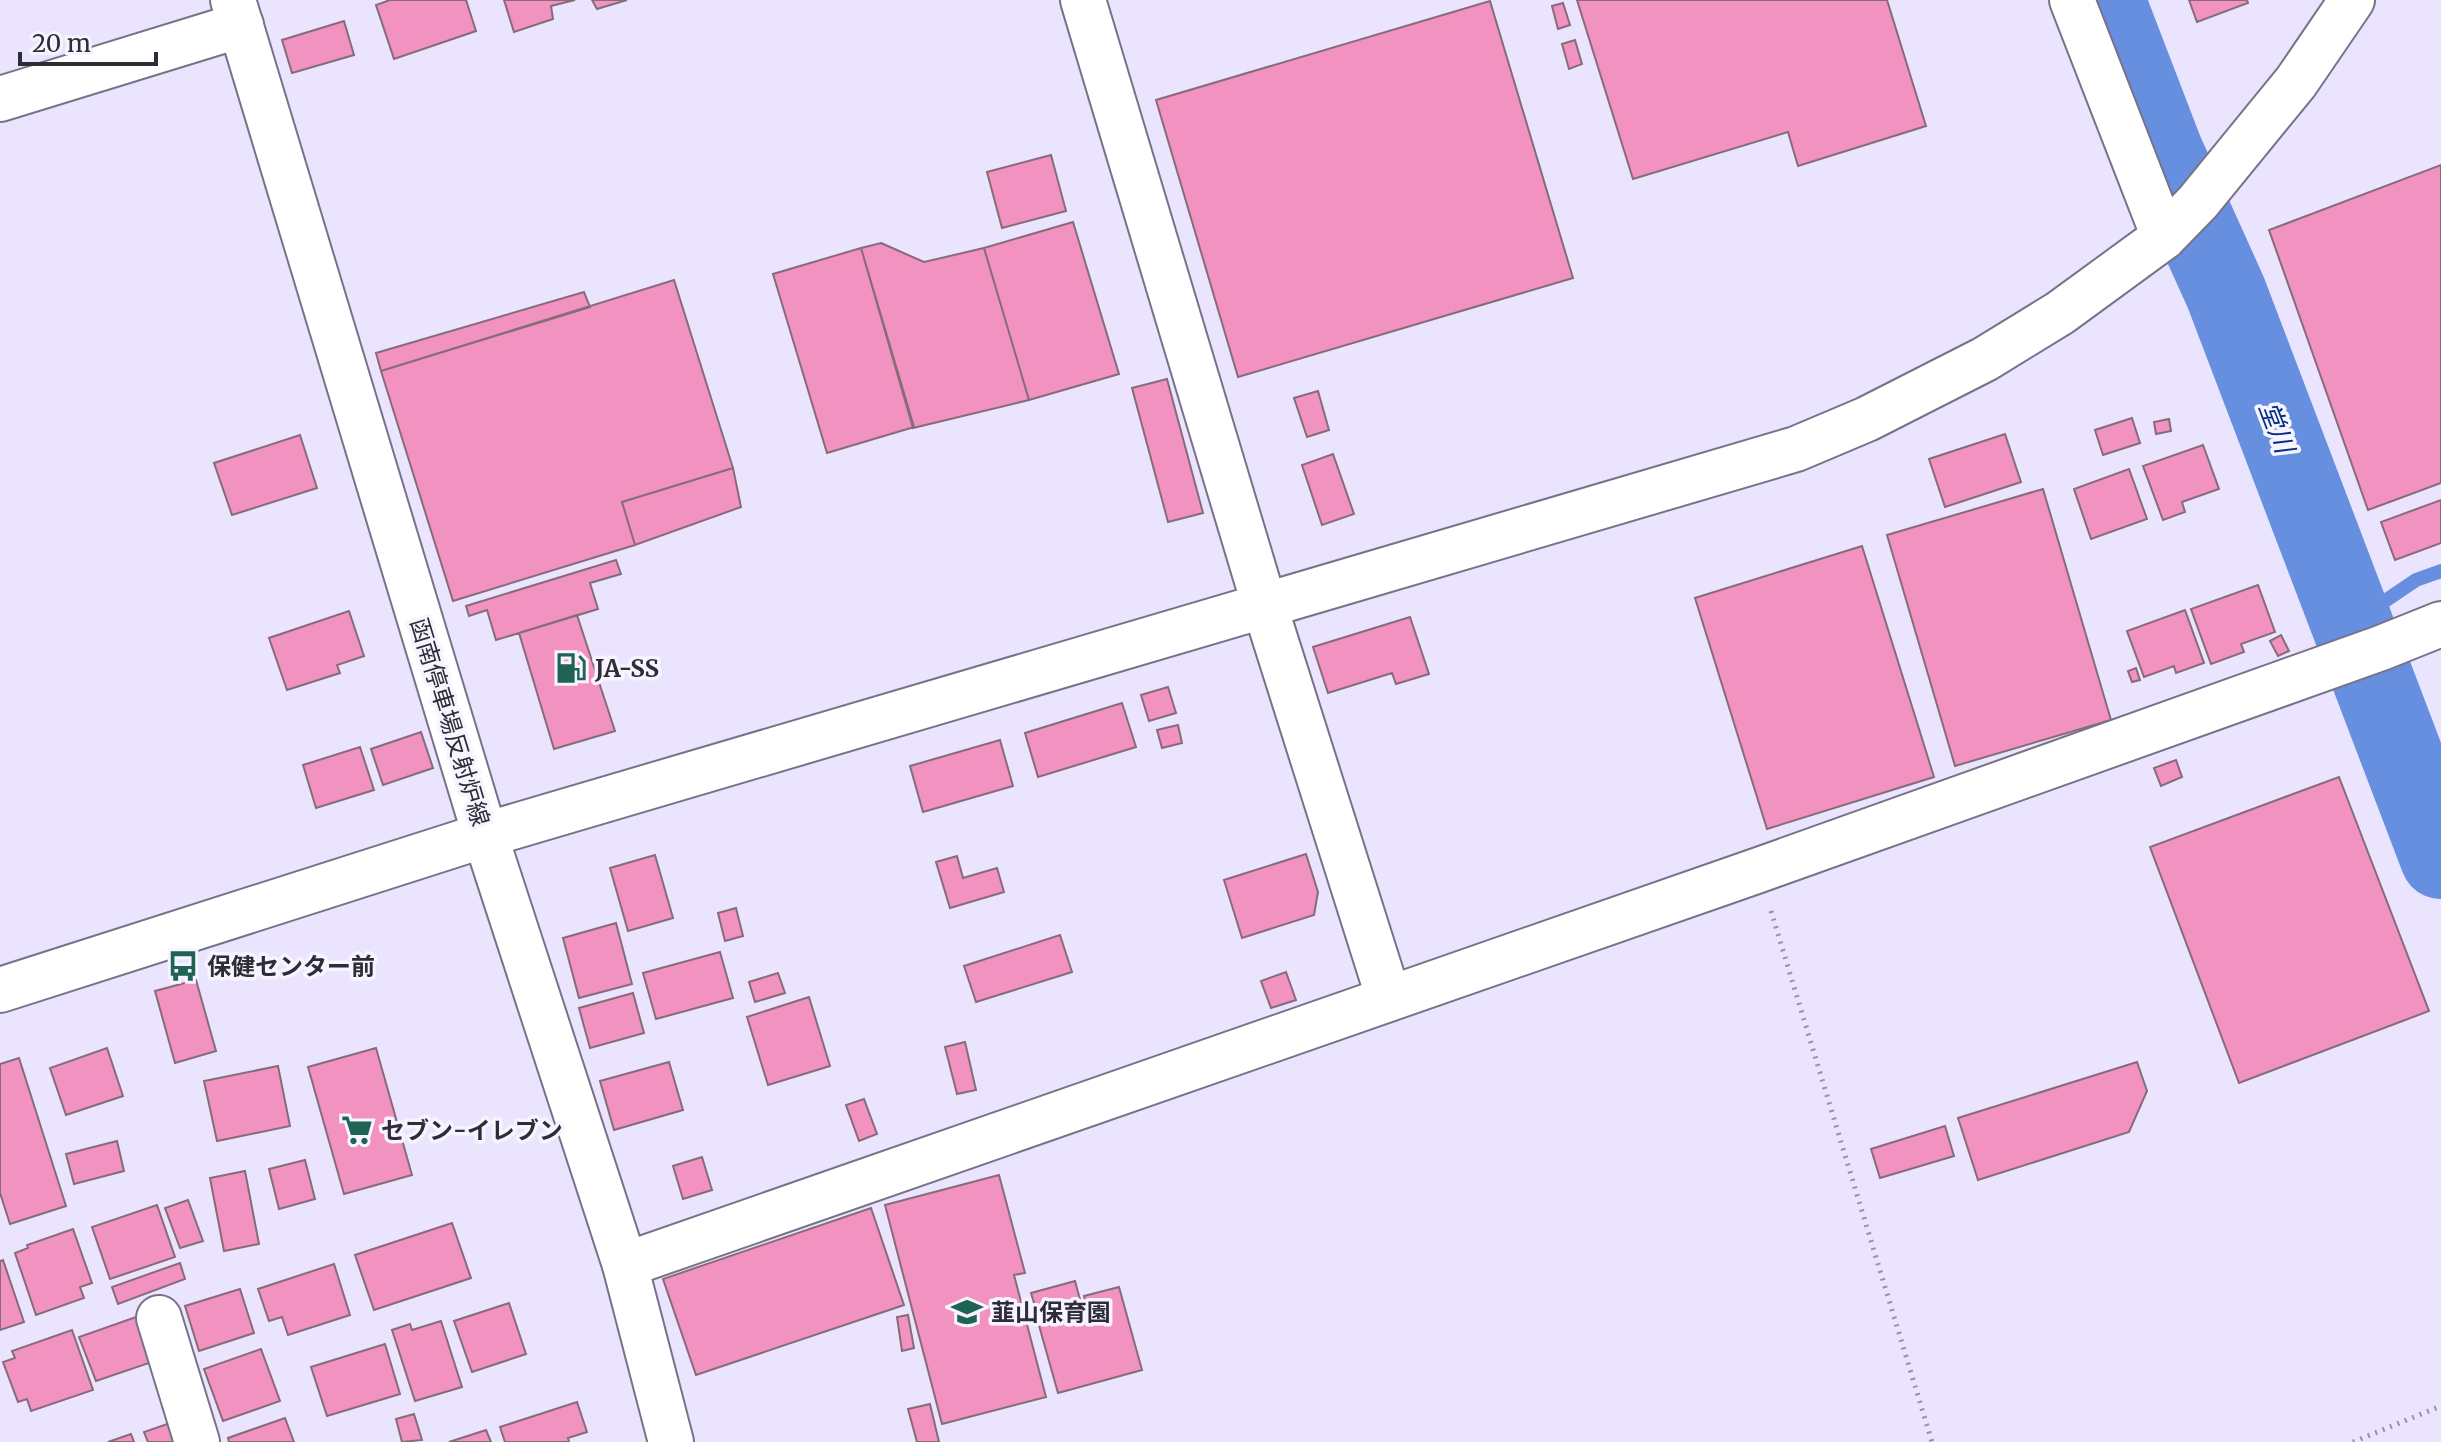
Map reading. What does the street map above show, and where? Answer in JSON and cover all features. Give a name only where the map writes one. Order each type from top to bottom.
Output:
[{"type":"street","points":[[1083,0],[1265,607],[1389,999]]},
{"type":"street","points":[[2072,0],[2164,237]]},
{"type":"street","points":[[0,990],[485,835],[1796,449],[1839,431],[1985,359],[2060,313],[2164,237],[2213,185],[2296,82],[2352,0]]},
{"type":"street","points":[[0,99],[237,13]]},
{"type":"street","name":"函南停車場反射炉線","points":[[237,13],[485,835],[625,1265],[671,1442]]},
{"type":"street","points":[[625,1265],[1759,870],[2441,624]]},
{"type":"street","points":[[159,1318],[197,1442]]},
{"type":"path","points":[[1759,870],[1932,1442]]},
{"type":"path","points":[[2353,1442],[2441,1406]]},
{"type":"building","points":[[390,0],[466,0],[476,31],[394,59],[376,5]]},
{"type":"building","points":[[504,0],[575,0],[551,6],[553,19],[514,32]]},
{"type":"building","points":[[592,0],[627,0],[597,9]]},
{"type":"building","points":[[1577,0],[1887,0],[1926,126],[1798,166],[1788,132],[1633,179]]},
{"type":"building","points":[[2189,0],[2247,0],[2248,3],[2197,22]]},
{"type":"building","points":[[1490,1],[1573,278],[1238,377],[1156,100]]},
{"type":"building","points":[[1563,3],[1570,25],[1558,29],[1552,6]]},
{"type":"building","points":[[344,21],[354,55],[292,73],[282,40]]},
{"type":"building","points":[[1575,40],[1582,64],[1569,69],[1562,44]]},
{"type":"building","points":[[1051,155],[1066,211],[1002,228],[987,172]]},
{"type":"building","points":[[2441,165],[2441,483],[2368,510],[2269,230]]},
{"type":"building","points":[[1073,222],[1119,374],[1029,400],[984,248]]},
{"type":"building","points":[[881,243],[924,262],[984,248],[1029,400],[913,428],[861,248]]},
{"type":"building","points":[[861,248],[914,427],[827,453],[773,274]]},
{"type":"building","points":[[674,280],[733,468],[622,502],[635,545],[453,601],[381,371]]},
{"type":"building","points":[[584,292],[590,307],[381,371],[376,353]]},
{"type":"building","points":[[1167,379],[1203,513],[1168,522],[1132,388]]},
{"type":"building","points":[[1318,391],[1329,430],[1307,437],[1294,398]]},
{"type":"building","points":[[2132,418],[2140,443],[2103,455],[2095,430]]},
{"type":"building","points":[[2169,419],[2171,431],[2156,434],[2154,422]]},
{"type":"building","points":[[2005,434],[2021,482],[1945,507],[1929,459]]},
{"type":"building","points":[[300,435],[317,488],[232,515],[214,463]]},
{"type":"building","points":[[2203,445],[2219,489],[2182,502],[2185,512],[2163,520],[2143,466]]},
{"type":"building","points":[[1333,454],[1354,514],[1322,525],[1302,465]]},
{"type":"building","points":[[733,468],[741,507],[635,545],[622,502]]},
{"type":"building","points":[[2129,469],[2147,519],[2091,539],[2074,489]]},
{"type":"building","points":[[2043,489],[2111,720],[1955,766],[1887,535]]},
{"type":"building","points":[[2441,500],[2441,543],[2395,560],[2381,522]]},
{"type":"building","points":[[1862,546],[1934,777],[1767,829],[1695,598]]},
{"type":"building","points":[[616,560],[621,574],[590,583],[598,609],[496,640],[487,610],[469,616],[466,606]]},
{"type":"building","points":[[2258,585],[2275,632],[2241,644],[2244,652],[2211,664],[2191,609]]},
{"type":"building","points":[[2185,610],[2204,663],[2176,673],[2174,666],[2144,677],[2127,631]]},
{"type":"building","points":[[349,611],[364,656],[337,665],[340,673],[287,690],[269,638]]},
{"type":"building","points":[[577,615],[615,731],[554,749],[519,633]]},
{"type":"building","points":[[1410,617],[1429,674],[1396,684],[1392,673],[1328,693],[1313,647]]},
{"type":"building","points":[[2281,635],[2289,651],[2278,656],[2270,641]]},
{"type":"building","points":[[2136,668],[2140,680],[2132,682],[2128,671]]},
{"type":"building","points":[[1168,687],[1176,713],[1149,721],[1141,695]]},
{"type":"building","points":[[1122,703],[1136,747],[1038,777],[1025,733]]},
{"type":"building","points":[[1178,725],[1182,743],[1162,748],[1157,730]]},
{"type":"building","points":[[421,732],[433,768],[383,785],[371,749]]},
{"type":"building","points":[[1000,740],[1013,786],[923,812],[910,766]]},
{"type":"building","points":[[360,747],[374,790],[316,808],[303,765]]},
{"type":"building","points":[[2176,760],[2182,777],[2161,786],[2154,768]]},
{"type":"building","points":[[2339,777],[2429,1011],[2239,1083],[2150,847]]},
{"type":"building","points":[[1306,854],[1318,892],[1314,915],[1242,938],[1224,880]]},
{"type":"building","points":[[655,855],[673,918],[628,931],[610,868]]},
{"type":"building","points":[[957,856],[963,878],[997,868],[1004,892],[950,908],[936,862]]},
{"type":"building","points":[[736,908],[743,936],[725,941],[718,913]]},
{"type":"building","points":[[616,923],[632,984],[579,998],[563,938]]},
{"type":"building","points":[[1060,935],[1072,972],[976,1002],[964,966]]},
{"type":"building","points":[[720,952],[733,998],[656,1019],[643,973]]},
{"type":"building","points":[[1286,972],[1296,1000],[1271,1008],[1261,981]]},
{"type":"building","points":[[778,973],[785,993],[755,1002],[749,982]]},
{"type":"building","points":[[196,980],[216,1051],[175,1063],[155,991]]},
{"type":"building","points":[[633,993],[644,1033],[590,1048],[579,1008]]},
{"type":"building","points":[[809,997],[830,1066],[768,1085],[747,1017]]},
{"type":"building","points":[[965,1042],[976,1090],[957,1094],[945,1047]]},
{"type":"building","points":[[107,1048],[123,1096],[66,1115],[50,1068]]},
{"type":"building","points":[[376,1048],[412,1175],[344,1194],[308,1067]]},
{"type":"building","points":[[19,1058],[66,1206],[10,1224],[0,1193],[0,1064]]},
{"type":"building","points":[[669,1062],[683,1110],[614,1130],[600,1081]]},
{"type":"building","points":[[2137,1062],[2147,1091],[2129,1132],[1978,1180],[1958,1118]]},
{"type":"building","points":[[278,1066],[290,1126],[217,1141],[204,1081]]},
{"type":"building","points":[[864,1099],[877,1134],[859,1141],[846,1105]]},
{"type":"building","points":[[1945,1126],[1954,1156],[1880,1178],[1871,1149]]},
{"type":"building","points":[[117,1141],[124,1171],[74,1184],[66,1154]]},
{"type":"building","points":[[702,1157],[712,1190],[683,1199],[673,1166]]},
{"type":"building","points":[[305,1160],[315,1199],[279,1209],[269,1169]]},
{"type":"building","points":[[245,1171],[259,1244],[224,1251],[210,1178]]},
{"type":"building","points":[[999,1175],[1025,1273],[1014,1275],[1046,1397],[942,1424],[885,1205]]},
{"type":"building","points":[[188,1200],[203,1241],[180,1248],[165,1208]]},
{"type":"building","points":[[157,1205],[175,1257],[110,1279],[92,1227]]},
{"type":"building","points":[[871,1208],[904,1305],[696,1375],[663,1279]]},
{"type":"building","points":[[452,1223],[471,1278],[374,1310],[355,1255]]},
{"type":"building","points":[[73,1229],[92,1283],[80,1287],[84,1298],[36,1315],[15,1253],[28,1248],[27,1245]]},
{"type":"building","points":[[3,1260],[24,1322],[0,1330],[0,1261]]},
{"type":"building","points":[[180,1263],[185,1279],[118,1304],[112,1287]]},
{"type":"building","points":[[334,1264],[350,1315],[288,1335],[282,1317],[269,1321],[258,1289]]},
{"type":"building","points":[[1075,1281],[1081,1303],[1038,1316],[1031,1293]]},
{"type":"building","points":[[1119,1287],[1142,1370],[1058,1393],[1038,1322],[1087,1309],[1084,1296]]},
{"type":"building","points":[[240,1289],[254,1333],[199,1351],[185,1306]]},
{"type":"building","points":[[509,1303],[526,1354],[472,1372],[454,1321]]},
{"type":"building","points":[[908,1315],[914,1348],[902,1351],[897,1317]]},
{"type":"building","points":[[136,1317],[152,1362],[96,1381],[79,1337]]},
{"type":"building","points":[[441,1321],[462,1387],[415,1401],[392,1330],[410,1324],[412,1330]]},
{"type":"building","points":[[72,1330],[93,1390],[31,1411],[27,1399],[18,1402],[3,1362],[15,1358],[12,1351]]},
{"type":"building","points":[[385,1344],[400,1394],[327,1416],[311,1367]]},
{"type":"building","points":[[261,1349],[280,1401],[223,1421],[204,1369]]},
{"type":"building","points":[[577,1402],[587,1432],[568,1438],[569,1442],[505,1442],[500,1427]]},
{"type":"building","points":[[930,1404],[939,1442],[917,1442],[908,1409]]},
{"type":"building","points":[[414,1414],[422,1440],[402,1442],[396,1419]]},
{"type":"building","points":[[285,1418],[294,1442],[229,1442],[228,1438]]},
{"type":"building","points":[[170,1423],[177,1442],[148,1442],[144,1432]]},
{"type":"building","points":[[486,1430],[491,1442],[449,1442]]},
{"type":"building","points":[[131,1434],[134,1442],[108,1442]]},
{"type":"waterway","name":"堂川","points":[[2104,0],[2162,151],[2226,293],[2441,858]]},
{"type":"waterway","points":[[2351,624],[2416,580],[2441,571]]},
{"type":"place","name":"JA-SS","points":[[571,668]]},
{"type":"place","name":"保健センター前","points":[[183,966]]},
{"type":"place","name":"セブン-イレブン","points":[[357,1130]]},
{"type":"place","name":"韮山保育園","points":[[967,1312]]}]
